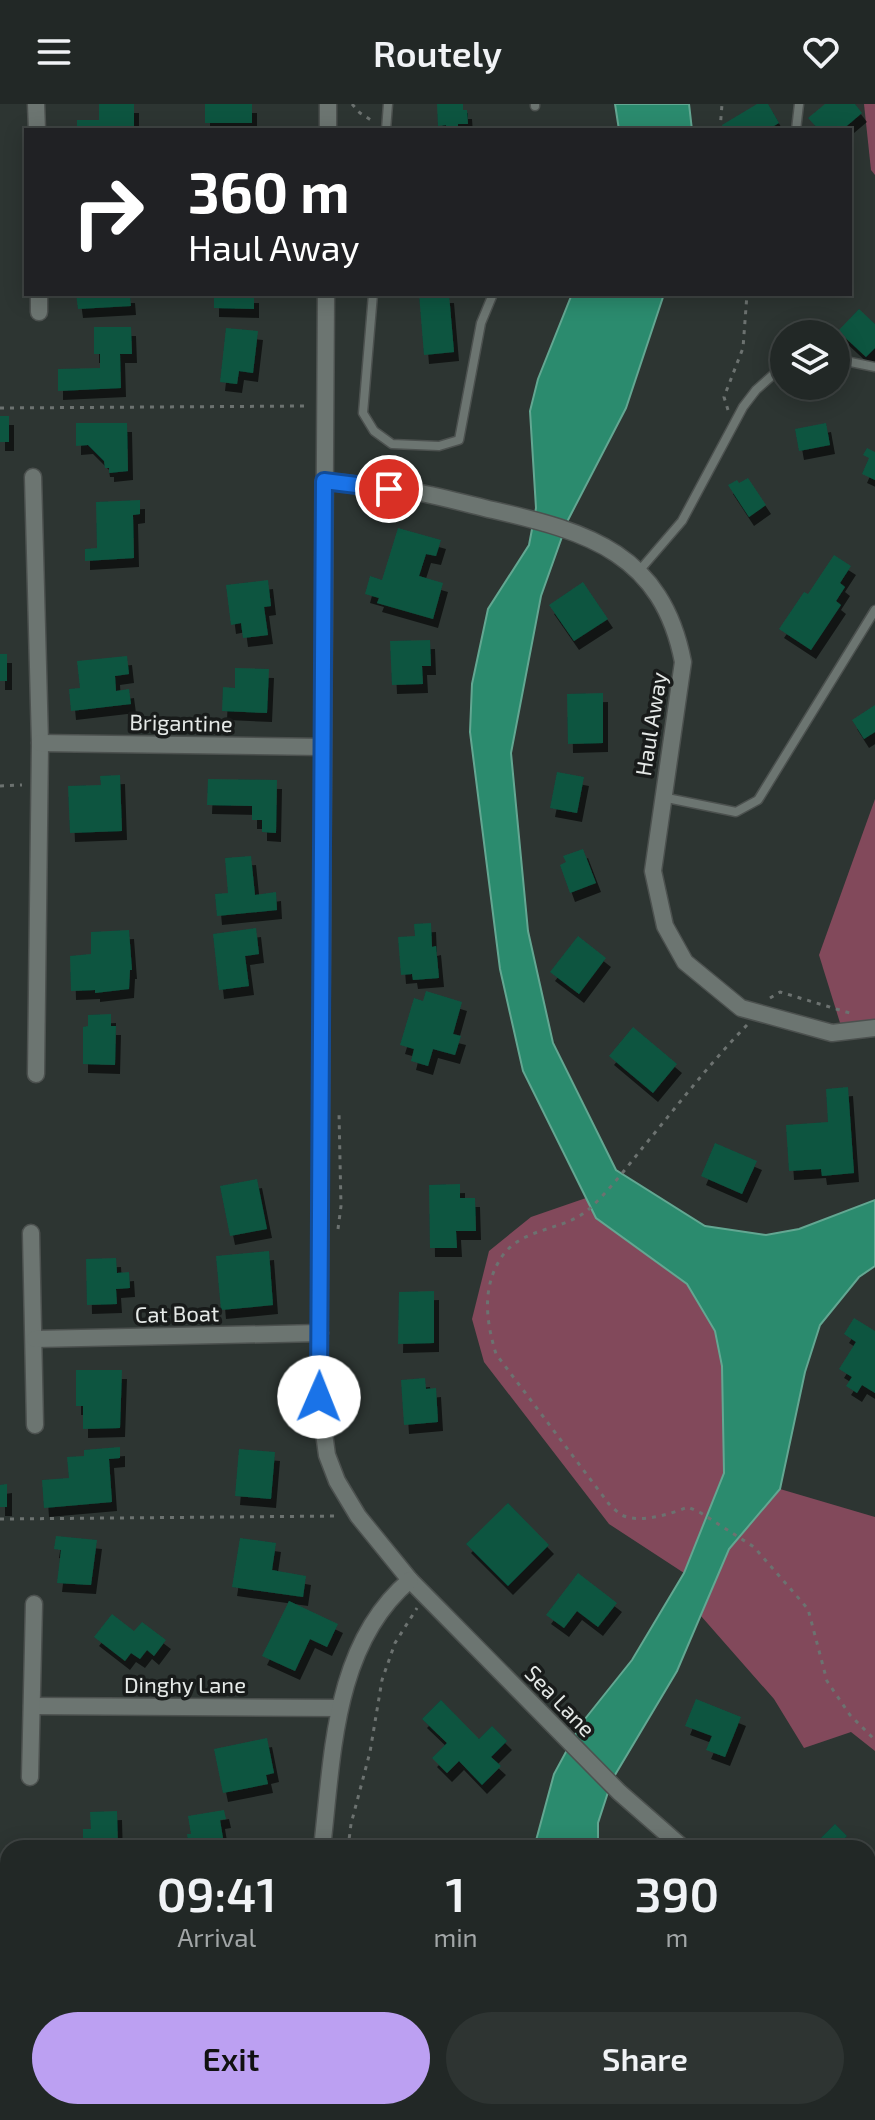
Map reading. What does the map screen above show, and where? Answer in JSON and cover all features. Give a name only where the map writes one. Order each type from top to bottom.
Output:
[{"type":"street","points":[[36,104],[37,128]]},
{"type":"street","points":[[328,104],[328,128]]},
{"type":"street","points":[[39,296],[39,312]]},
{"type":"street","name":"Sea Lane","points":[[326,296],[319,1397],[327,1455],[337,1481],[358,1516],[410,1580],[619,1792],[674,1840]]},
{"type":"street","points":[[33,477],[40,743],[36,1074]]},
{"type":"street","name":"Haul Away","points":[[324,481],[415,492],[576,531],[603,543],[639,571],[663,603],[677,631],[683,662],[653,871],[665,926],[685,962],[741,1008],[832,1033],[875,1028]]},
{"type":"street","name":"Brigantine","points":[[40,743],[322,747]]},
{"type":"street","points":[[31,1233],[35,1425]]},
{"type":"street","name":"Cat Boat","points":[[35,1339],[320,1333]]},
{"type":"street","points":[[323,1840],[339,1708],[366,1633],[394,1594],[410,1580]]},
{"type":"street","points":[[30,1777],[34,1604]]},
{"type":"street","name":"Dinghy Lane","points":[[32,1706],[339,1708]]},
{"type":"lane","points":[[386,128],[388,104]]},
{"type":"lane","points":[[796,128],[799,104]]},
{"type":"lane","points":[[373,296],[363,413],[374,431],[392,444],[439,446],[459,440],[478,337],[492,296]]},
{"type":"lane","points":[[850,362],[875,367]]},
{"type":"lane","points":[[639,571],[682,521],[734,422],[756,390],[770,378]]},
{"type":"lane","points":[[662,797],[736,812],[758,800],[875,610]]},
{"type":"path","points":[[352,104],[360,113],[384,128]]},
{"type":"path","points":[[720,128],[722,104]]},
{"type":"path","points":[[734,422],[724,397],[743,348],[747,296]]},
{"type":"path","points":[[0,408],[325,406]]},
{"type":"path","points":[[0,786],[38,784]]},
{"type":"path","points":[[861,1016],[780,992],[765,1001],[758,1013],[587,1211],[561,1225],[531,1234],[504,1254],[494,1273],[487,1298],[487,1326],[496,1354],[609,1504],[625,1516],[640,1518],[688,1507],[743,1540],[766,1559],[808,1609],[827,1681],[850,1715],[875,1740]]},
{"type":"path","points":[[337,1237],[341,1206],[338,1102]]},
{"type":"path","points":[[0,1519],[358,1516]]},
{"type":"path","points":[[349,1840],[370,1752],[382,1680],[395,1643],[426,1596]]},
{"type":"shaded area","points":[[615,104],[689,104],[692,128],[619,128]]},
{"type":"shaded area","points":[[864,104],[875,104],[875,175],[871,170]]},
{"type":"shaded area","points":[[571,296],[663,296],[626,408],[568,520],[541,596],[511,753],[528,931],[553,1043],[616,1170],[705,1226],[766,1235],[799,1229],[875,1200],[875,1266],[859,1277],[820,1325],[805,1372],[780,1489],[729,1549],[677,1671],[612,1780],[598,1823],[598,1840],[536,1840],[554,1774],[581,1724],[632,1660],[684,1573],[724,1473],[722,1366],[715,1331],[687,1284],[596,1218],[523,1071],[500,969],[470,732],[472,684],[488,609],[529,545],[536,508],[530,411],[538,379]]},
{"type":"shaded area","points":[[875,799],[875,1021],[841,1026],[819,955]]},
{"type":"shaded area","points":[[586,1198],[596,1218],[687,1284],[715,1331],[722,1366],[724,1473],[684,1573],[609,1524],[484,1362],[472,1319],[489,1251],[531,1217]]},
{"type":"shaded area","points":[[780,1489],[875,1517],[875,1751],[851,1732],[804,1748],[774,1699],[701,1616],[729,1549]]},
{"type":"building","points":[[99,104],[134,104],[134,128],[77,128],[77,120],[99,120]]},
{"type":"building","points":[[205,104],[252,104],[252,123],[205,123]]},
{"type":"building","points":[[437,104],[463,104],[463,110],[467,110],[468,124],[458,124],[458,128],[438,126]]},
{"type":"building","points":[[757,104],[768,104],[779,123],[770,128],[724,128],[722,125]]},
{"type":"building","points":[[825,104],[855,104],[862,113],[844,128],[817,128],[808,118]]},
{"type":"building","points":[[76,296],[130,296],[131,306],[78,309]]},
{"type":"building","points":[[214,296],[254,296],[254,309],[214,308]]},
{"type":"building","points":[[419,296],[449,296],[454,352],[424,355]]},
{"type":"building","points":[[859,309],[875,324],[875,348],[866,357],[850,342],[848,320]]},
{"type":"building","points":[[94,327],[131,327],[132,354],[120,354],[121,388],[58,391],[58,369],[100,368],[100,354],[94,354]]},
{"type":"building","points":[[226,328],[258,331],[253,373],[239,371],[237,384],[220,382]]},
{"type":"building","points":[[0,416],[9,416],[9,442],[0,442]]},
{"type":"building","points":[[76,423],[127,423],[128,471],[109,473],[104,461],[88,445],[76,446]]},
{"type":"building","points":[[826,423],[830,445],[799,451],[795,429]]},
{"type":"building","points":[[867,448],[875,452],[875,480],[862,474],[869,458],[863,455]]},
{"type":"building","points":[[748,478],[766,505],[749,517],[728,485]]},
{"type":"building","points":[[140,500],[140,514],[133,515],[134,558],[85,561],[85,549],[97,548],[96,502]]},
{"type":"building","points":[[398,528],[441,540],[436,556],[426,554],[419,576],[443,583],[433,619],[377,603],[379,598],[365,594],[370,576],[382,580]]},
{"type":"building","points":[[834,555],[851,566],[840,583],[845,587],[836,601],[841,605],[811,650],[779,629]]},
{"type":"building","points":[[268,580],[271,606],[264,607],[268,635],[243,638],[241,623],[231,625],[226,585]]},
{"type":"building","points":[[583,582],[608,619],[574,641],[549,605]]},
{"type":"building","points":[[430,640],[431,666],[422,666],[423,684],[392,685],[390,641]]},
{"type":"building","points":[[0,654],[7,654],[7,681],[0,681]]},
{"type":"building","points":[[127,656],[129,674],[115,676],[116,691],[129,689],[131,704],[71,711],[69,689],[80,688],[77,661]]},
{"type":"building","points":[[235,668],[269,669],[267,713],[222,711],[223,687],[235,688]]},
{"type":"building","points":[[603,693],[603,743],[568,744],[567,694]]},
{"type":"building","points":[[875,705],[875,732],[864,739],[852,720]]},
{"type":"building","points":[[557,772],[584,777],[577,813],[550,808]]},
{"type":"building","points":[[120,775],[122,831],[70,833],[68,786],[101,785],[100,776]]},
{"type":"building","points":[[208,779],[277,780],[276,833],[262,832],[262,820],[252,820],[252,806],[207,805]]},
{"type":"building","points":[[583,849],[596,883],[570,893],[560,865],[566,862],[563,856]]},
{"type":"building","points":[[251,856],[255,895],[276,892],[277,910],[217,916],[215,894],[228,893],[225,858]]},
{"type":"building","points":[[431,923],[432,947],[436,946],[439,978],[413,980],[412,974],[401,975],[398,937],[415,936],[414,924]]},
{"type":"building","points":[[256,928],[259,954],[245,956],[249,986],[219,990],[213,934]]},
{"type":"building","points":[[129,930],[132,970],[129,989],[95,993],[95,990],[71,991],[70,956],[91,954],[91,932]]},
{"type":"building","points":[[578,936],[606,958],[579,994],[550,972]]},
{"type":"building","points":[[426,991],[462,1002],[453,1034],[461,1036],[455,1055],[433,1049],[428,1066],[411,1061],[414,1049],[400,1045],[414,998],[423,1001]]},
{"type":"building","points":[[111,1014],[111,1026],[116,1026],[115,1065],[83,1064],[83,1027],[88,1026],[88,1015]]},
{"type":"building","points":[[633,1027],[677,1064],[653,1093],[609,1056]]},
{"type":"building","points":[[848,1087],[854,1173],[822,1176],[821,1169],[789,1171],[786,1125],[828,1122],[826,1089]]},
{"type":"building","points":[[715,1143],[757,1161],[742,1194],[701,1176]]},
{"type":"building","points":[[257,1179],[267,1229],[230,1236],[220,1186]]},
{"type":"building","points":[[460,1184],[460,1198],[475,1198],[476,1231],[456,1231],[457,1248],[430,1248],[429,1185]]},
{"type":"building","points":[[269,1251],[273,1305],[221,1310],[216,1256]]},
{"type":"building","points":[[116,1258],[117,1273],[129,1272],[130,1288],[116,1289],[117,1304],[87,1305],[86,1259]]},
{"type":"building","points":[[434,1291],[434,1343],[398,1344],[399,1292]]},
{"type":"building","points":[[854,1318],[875,1331],[875,1393],[862,1385],[857,1393],[846,1386],[852,1377],[839,1369],[856,1342],[844,1334]]},
{"type":"building","points":[[76,1370],[122,1370],[120,1428],[83,1429],[83,1406],[76,1406]]},
{"type":"building","points":[[425,1378],[426,1389],[436,1388],[438,1422],[404,1425],[401,1380]]},
{"type":"building","points":[[120,1447],[120,1458],[109,1459],[112,1502],[44,1508],[42,1480],[69,1478],[67,1457],[84,1456],[84,1450]]},
{"type":"building","points":[[239,1449],[275,1452],[271,1499],[235,1496]]},
{"type":"building","points":[[7,1484],[7,1507],[0,1507],[0,1485]]},
{"type":"building","points":[[508,1503],[549,1545],[508,1586],[466,1544]]},
{"type":"building","points":[[56,1536],[97,1540],[91,1585],[57,1583],[61,1550],[54,1549]]},
{"type":"building","points":[[240,1538],[276,1543],[272,1570],[306,1576],[303,1597],[232,1587]]},
{"type":"building","points":[[578,1573],[617,1603],[598,1627],[577,1611],[564,1628],[546,1615]]},
{"type":"building","points":[[289,1601],[338,1624],[327,1647],[310,1639],[295,1671],[262,1656]]},
{"type":"building","points":[[112,1614],[134,1631],[142,1622],[166,1640],[154,1656],[147,1650],[140,1659],[131,1653],[125,1661],[94,1637]]},
{"type":"building","points":[[696,1699],[741,1717],[725,1757],[706,1750],[712,1736],[685,1726]]},
{"type":"building","points":[[441,1700],[479,1739],[492,1726],[507,1741],[491,1757],[501,1766],[482,1785],[459,1761],[447,1773],[432,1758],[447,1743],[422,1719]]},
{"type":"building","points":[[267,1738],[274,1773],[266,1775],[268,1784],[223,1793],[214,1749]]},
{"type":"building","points":[[224,1810],[226,1819],[220,1820],[223,1840],[188,1840],[187,1834],[191,1834],[188,1816]]},
{"type":"building","points":[[117,1811],[118,1840],[83,1840],[83,1829],[91,1829],[90,1812]]},
{"type":"building","points":[[835,1824],[847,1836],[843,1840],[819,1840]]},
{"type":"route","points":[[319,1397],[324,481],[389,489]]}]
